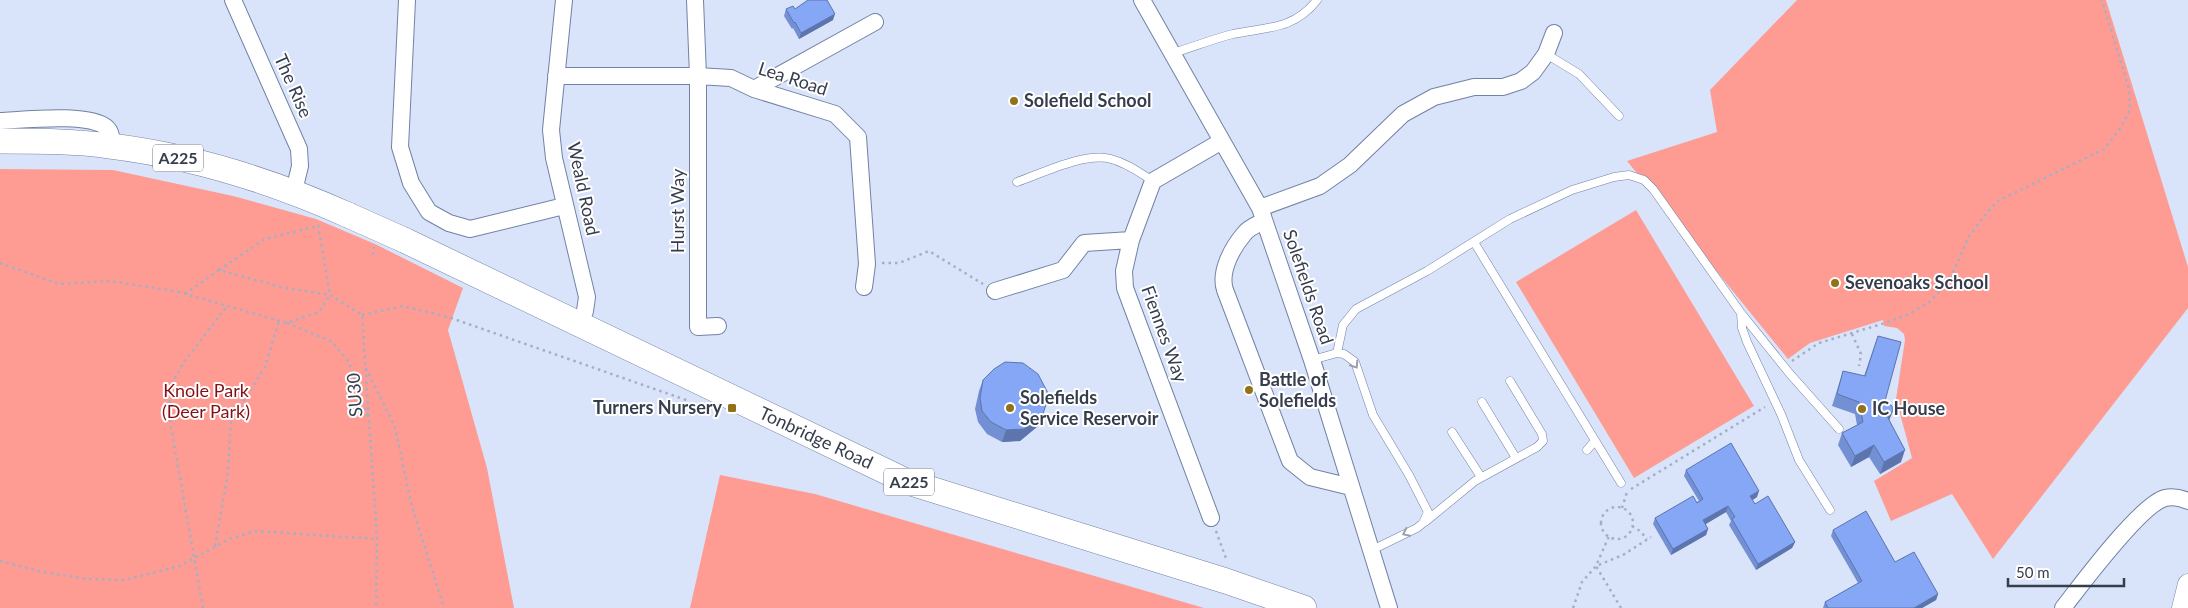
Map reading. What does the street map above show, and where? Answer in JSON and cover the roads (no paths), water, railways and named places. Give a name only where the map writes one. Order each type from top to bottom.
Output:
[{"type":"main road","name":"A225","points":[[0,142],[55,141],[111,146],[202,162],[303,195]]},
{"type":"main road","name":"Tonbridge Road","points":[[303,195],[404,240],[908,482],[1226,581],[1294,606]]},
{"type":"street","name":"The Rise","points":[[233,0],[300,149],[303,195]]},
{"type":"street","points":[[407,0],[400,147],[411,183],[429,212],[449,223],[470,229],[564,206]]},
{"type":"street","name":"Weald Road","points":[[564,0],[551,130],[554,158],[564,206],[587,297],[585,311],[579,325]]},
{"type":"street","name":"Hurst Way","points":[[696,0],[698,76],[693,328],[718,326]]},
{"type":"street","name":"Solefields Road","points":[[1142,0],[1262,214],[1312,360],[1389,608]]},
{"type":"street","points":[[754,89],[875,22]]},
{"type":"street","points":[[1350,487],[1310,477],[1290,461],[1222,281],[1233,250],[1244,232],[1262,214],[1320,186],[1350,165],[1403,114],[1434,97],[1474,87],[1503,87],[1521,81],[1533,72],[1546,54],[1554,32]]},
{"type":"street","name":"Lea Road","points":[[556,76],[698,76],[731,78],[754,89],[835,114],[858,137],[867,264],[864,287]]},
{"type":"street","points":[[0,121],[66,117],[100,124],[110,132],[111,146]]},
{"type":"street","points":[[1153,181],[1222,141]]},
{"type":"street","name":"Fiennes Way","points":[[1153,181],[1131,240],[1124,271],[1125,288],[1211,518]]},
{"type":"street","points":[[995,291],[1063,270],[1084,243],[1131,240]]},
{"type":"street","points":[[2063,608],[2147,508],[2165,498],[2181,498],[2188,501]]},
{"type":"street","points":[[2182,608],[2188,584]]},
{"type":"lane","points":[[1173,53],[1233,34],[1276,27],[1301,15],[1318,0]]},
{"type":"lane","points":[[1546,54],[1579,74],[1619,116]]},
{"type":"lane","points":[[1017,182],[1082,160],[1097,157],[1126,164],[1153,181]]},
{"type":"lane","points":[[1338,353],[1344,325],[1356,309],[1427,271],[1510,219],[1572,190],[1614,177],[1629,175],[1644,180],[1653,189],[1741,313],[1790,374],[1839,429]]},
{"type":"lane","points":[[1474,242],[1621,483]]},
{"type":"lane","points":[[1741,313],[1742,328],[1747,342],[1781,414],[1800,460],[1830,510]]},
{"type":"lane","points":[[1312,360],[1338,353],[1344,354],[1355,362],[1373,415],[1428,512],[1423,523]]},
{"type":"lane","points":[[1372,550],[1423,523],[1482,477],[1537,447],[1542,441],[1542,434],[1510,381]]},
{"type":"lane","points":[[1482,402],[1516,458]]},
{"type":"lane","points":[[1452,432],[1482,477]]},
{"type":"lane","points":[[1587,450],[1594,440]]},
{"type":"place","name":"Solefield School","points":[[1014,101]]},
{"type":"place","name":"Sevenoaks School","points":[[1835,283]]},
{"type":"place","name":"Battle of Solefields","points":[[1249,390]]},
{"type":"place","name":"Turners Nursery","points":[[732,408]]},
{"type":"place","name":"Solefields Service Reservoir","points":[[1010,408]]},
{"type":"place","name":"IC House","points":[[1862,409]]},
{"type":"park label","name":"Knole Park (Deer Park)","points":[[206,401]]}]
